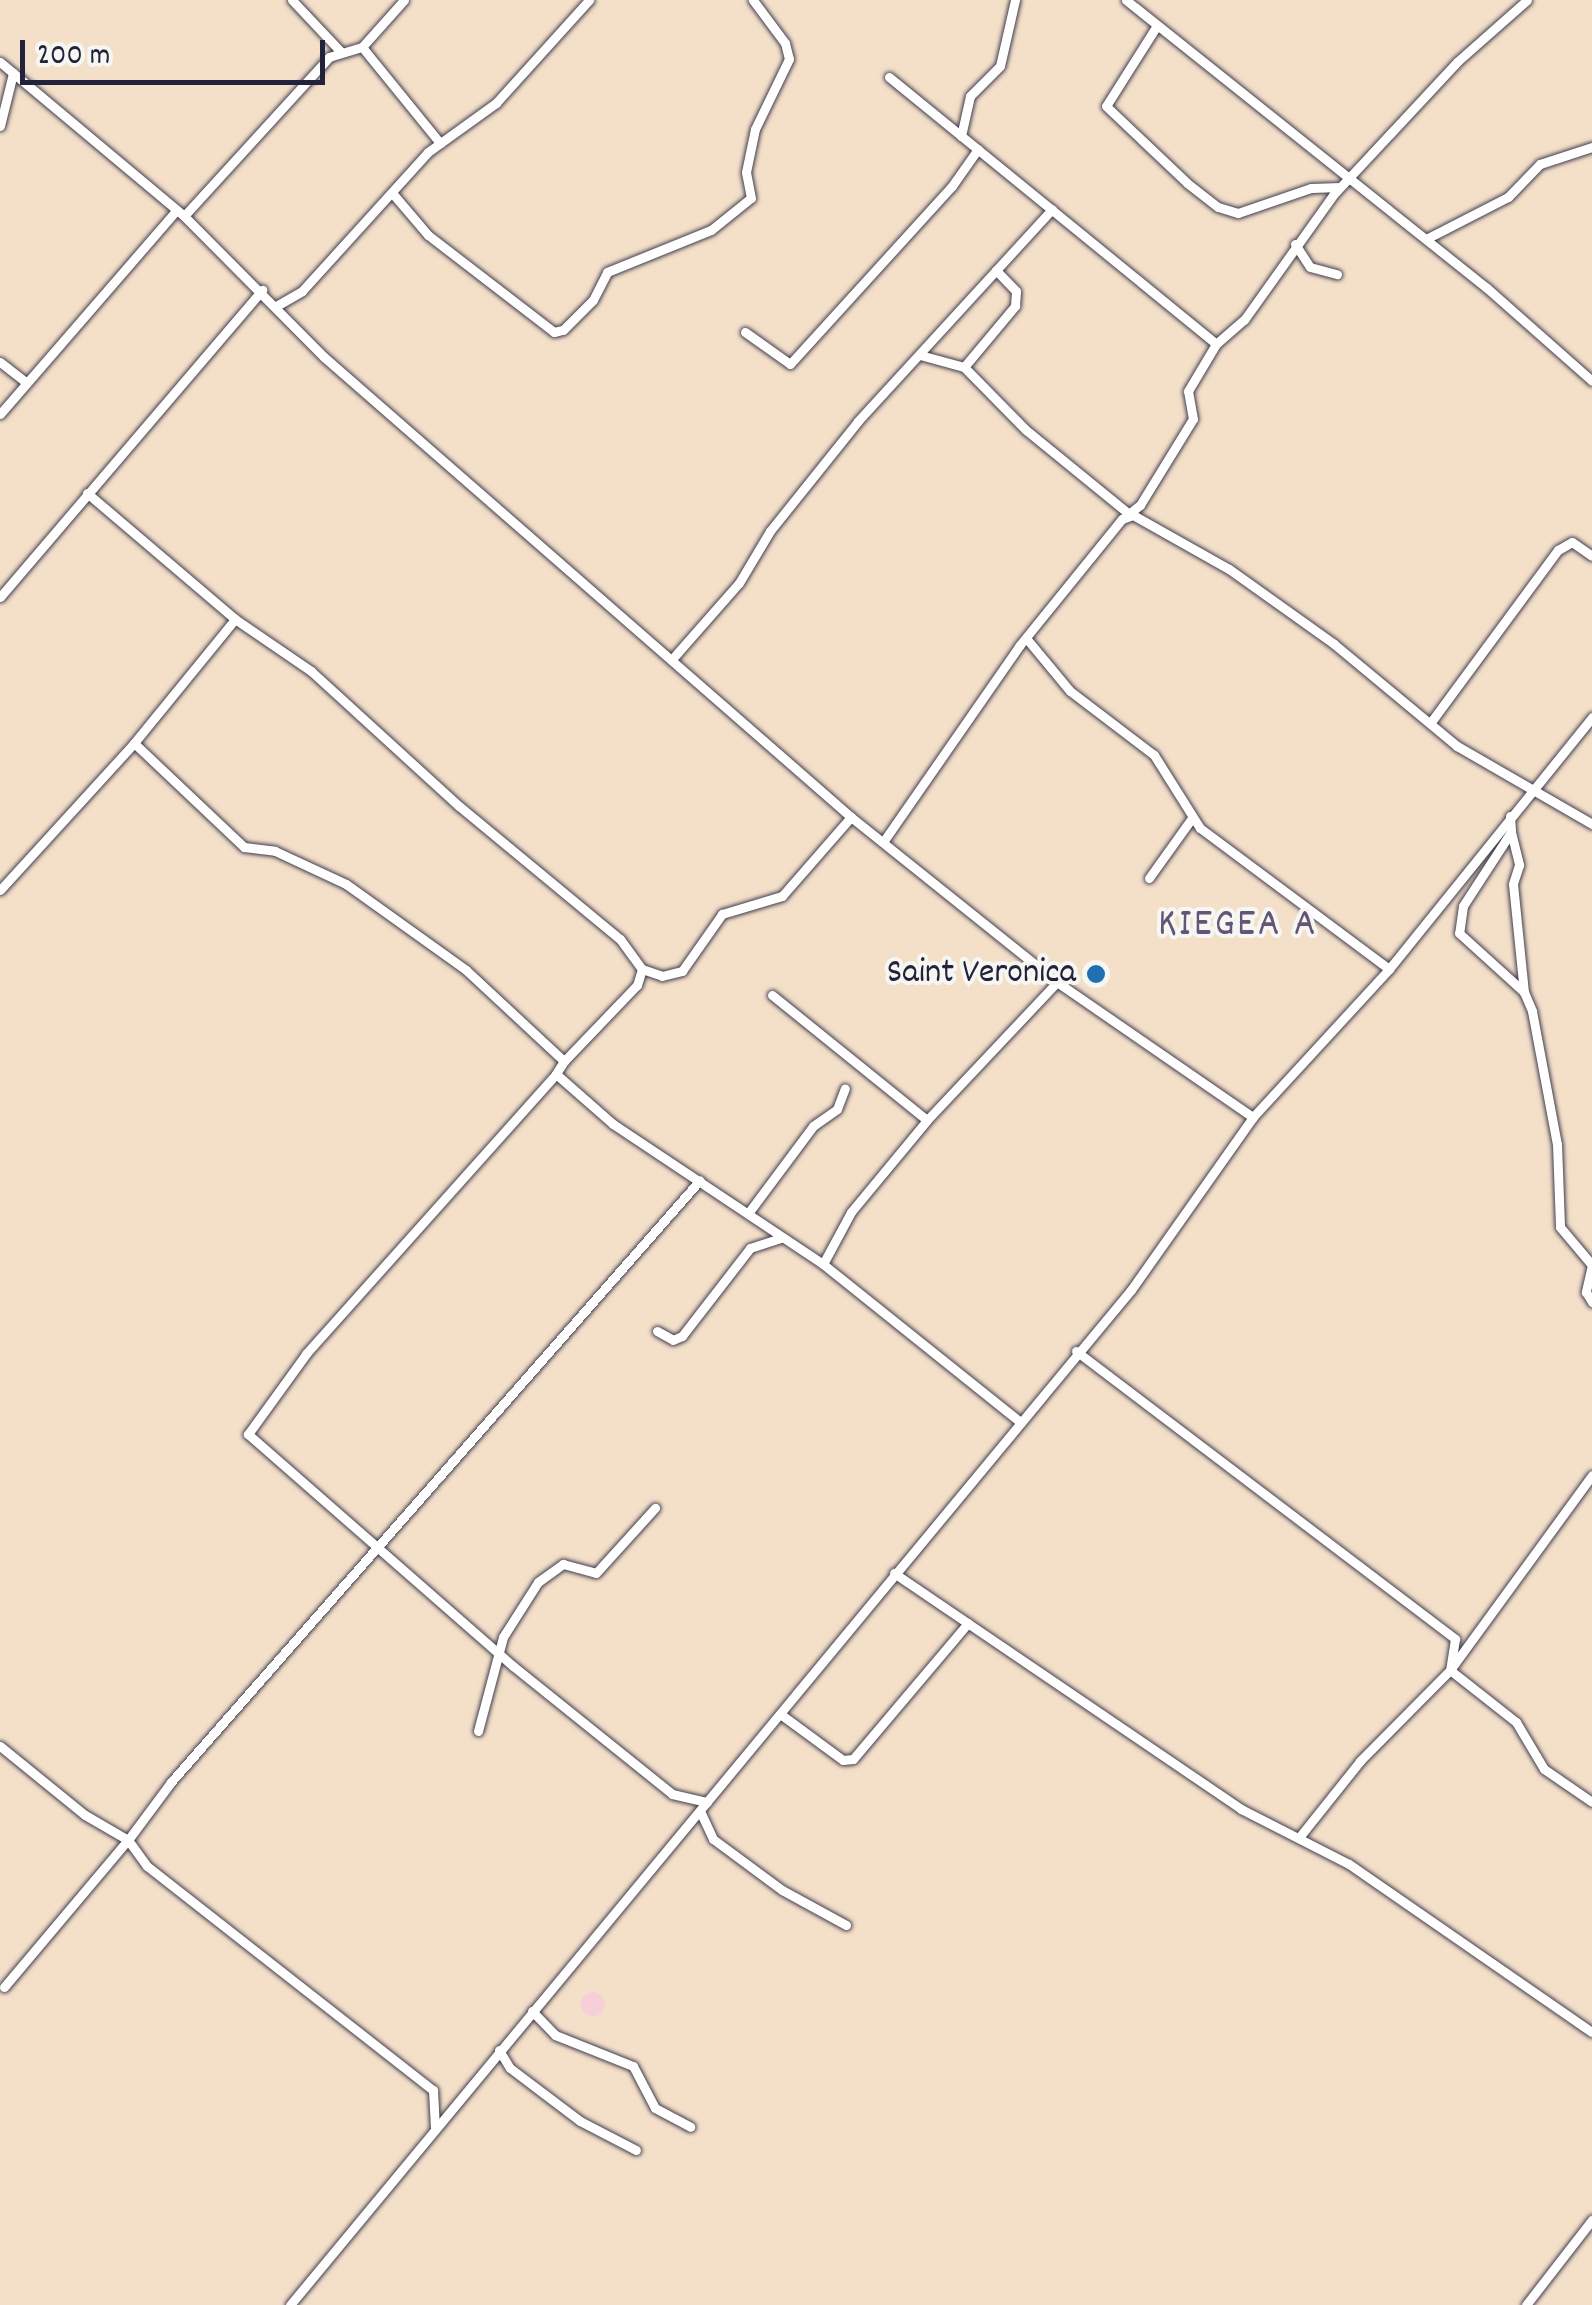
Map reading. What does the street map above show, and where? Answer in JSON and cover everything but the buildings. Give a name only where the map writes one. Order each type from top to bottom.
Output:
[{"type":"street","points":[[292,0],[341,52]]},
{"type":"street","points":[[0,414],[180,213],[329,57],[362,47],[404,0]]},
{"type":"street","points":[[278,305],[302,291],[440,142],[496,103],[589,0]]},
{"type":"street","points":[[393,194],[428,235],[554,332],[562,330],[592,300],[607,272],[711,230],[751,198],[746,172],[755,129],[789,59],[785,42],[754,0]]},
{"type":"street","points":[[961,136],[970,96],[1000,66],[1015,0]]},
{"type":"street","points":[[1126,0],[1351,177],[1592,381]]},
{"type":"street","points":[[883,842],[1026,638],[1125,516],[1193,419],[1188,391],[1216,344],[1244,320],[1340,186],[1458,61],[1527,0]]},
{"type":"street","points":[[1156,27],[1106,106],[1187,183],[1218,207],[1238,213],[1311,188],[1340,186]]},
{"type":"street","points":[[362,47],[440,142]]},
{"type":"street","points":[[0,62],[180,213],[278,305],[338,369],[674,658],[851,817],[1056,982],[1253,1117]]},
{"type":"street","points":[[0,126],[12,72]]},
{"type":"street","points":[[889,76],[1216,344]]},
{"type":"street","points":[[1426,239],[1508,197],[1540,164],[1592,147]]},
{"type":"street","points":[[745,332],[790,364],[952,186],[978,149]]},
{"type":"street","points":[[674,658],[739,583],[770,531],[858,420],[1052,209]]},
{"type":"street","points":[[1295,244],[1300,260],[1336,274]]},
{"type":"street","points":[[964,368],[1015,306],[1016,291],[996,270]]},
{"type":"street","points":[[0,597],[262,290]]},
{"type":"street","points":[[920,355],[964,368],[1004,410],[1125,516],[1144,516],[1228,569],[1498,773],[1592,824]]},
{"type":"street","points":[[0,362],[26,382]]},
{"type":"street","points":[[88,493],[235,619],[311,671],[381,730],[459,806],[620,938],[642,970],[662,976],[682,971],[722,914],[782,896],[851,817]]},
{"type":"street","points":[[1431,722],[1558,550],[1572,542],[1592,556]]},
{"type":"street","points":[[0,890],[134,743],[235,619]]},
{"type":"street","points":[[1026,638],[1070,690],[1154,755],[1192,818],[1259,877],[1389,970]]},
{"type":"street","points":[[290,2305],[499,2050],[782,1716],[1018,1420],[1131,1290],[1253,1117],[1389,970],[1592,717]]},
{"type":"street","points":[[134,743],[244,847],[275,851],[346,884],[466,970],[564,1061]]},
{"type":"street","points":[[1510,816],[1519,865],[1514,884],[1524,992],[1545,1064],[1560,1227],[1592,1265],[1586,1292],[1592,1302]]},
{"type":"street","points":[[1149,878],[1192,818]]},
{"type":"street","points":[[1511,832],[1463,906],[1459,933],[1524,992]]},
{"type":"street","points":[[0,870],[12,876]]},
{"type":"street","points":[[642,970],[629,996],[564,1061],[250,1426],[250,1442],[380,1546],[499,1653],[672,1794],[704,1807]]},
{"type":"street","points":[[823,1264],[831,1240],[927,1120],[1056,982]]},
{"type":"street","points":[[772,995],[927,1120]]},
{"type":"street","points":[[556,1074],[613,1124],[823,1264],[1018,1420]]},
{"type":"street","points":[[749,1212],[813,1126],[837,1109],[845,1088]]},
{"type":"street","points":[[4,1987],[380,1546],[700,1180]]},
{"type":"street","points":[[656,1332],[674,1340],[682,1336],[750,1248],[780,1238]]},
{"type":"street","points":[[1076,1351],[1455,1639],[1450,1670]]},
{"type":"street","points":[[1302,1835],[1360,1761],[1450,1670],[1592,1475]]},
{"type":"street","points":[[478,1730],[499,1653],[538,1582],[563,1564],[596,1573],[655,1508]]},
{"type":"street","points":[[894,1573],[1241,1810],[1302,1835],[1592,2032]]},
{"type":"street","points":[[782,1716],[843,1760],[854,1758],[968,1624]]},
{"type":"street","points":[[1450,1670],[1524,1732],[1544,1769],[1592,1802]]},
{"type":"street","points":[[0,1746],[84,1816],[128,1840],[148,1866],[433,2090],[436,2127]]},
{"type":"street","points":[[704,1807],[713,1839],[782,1890],[846,1924]]},
{"type":"street","points":[[532,2011],[555,2035],[633,2066],[655,2108],[690,2127]]},
{"type":"street","points":[[499,2050],[510,2068],[580,2121],[636,2150]]},
{"type":"street","points":[[1526,2305],[1592,2220]]},
{"type":"shaded area","points":[[593,1992],[602,1995],[602,2013],[593,2016],[584,2013],[581,2004],[584,1995]]},
{"type":"place","name":"Saint Veronica","points":[[1096,974]]},
{"type":"district","name":"KIEGEA A","points":[[1238,927]]}]
